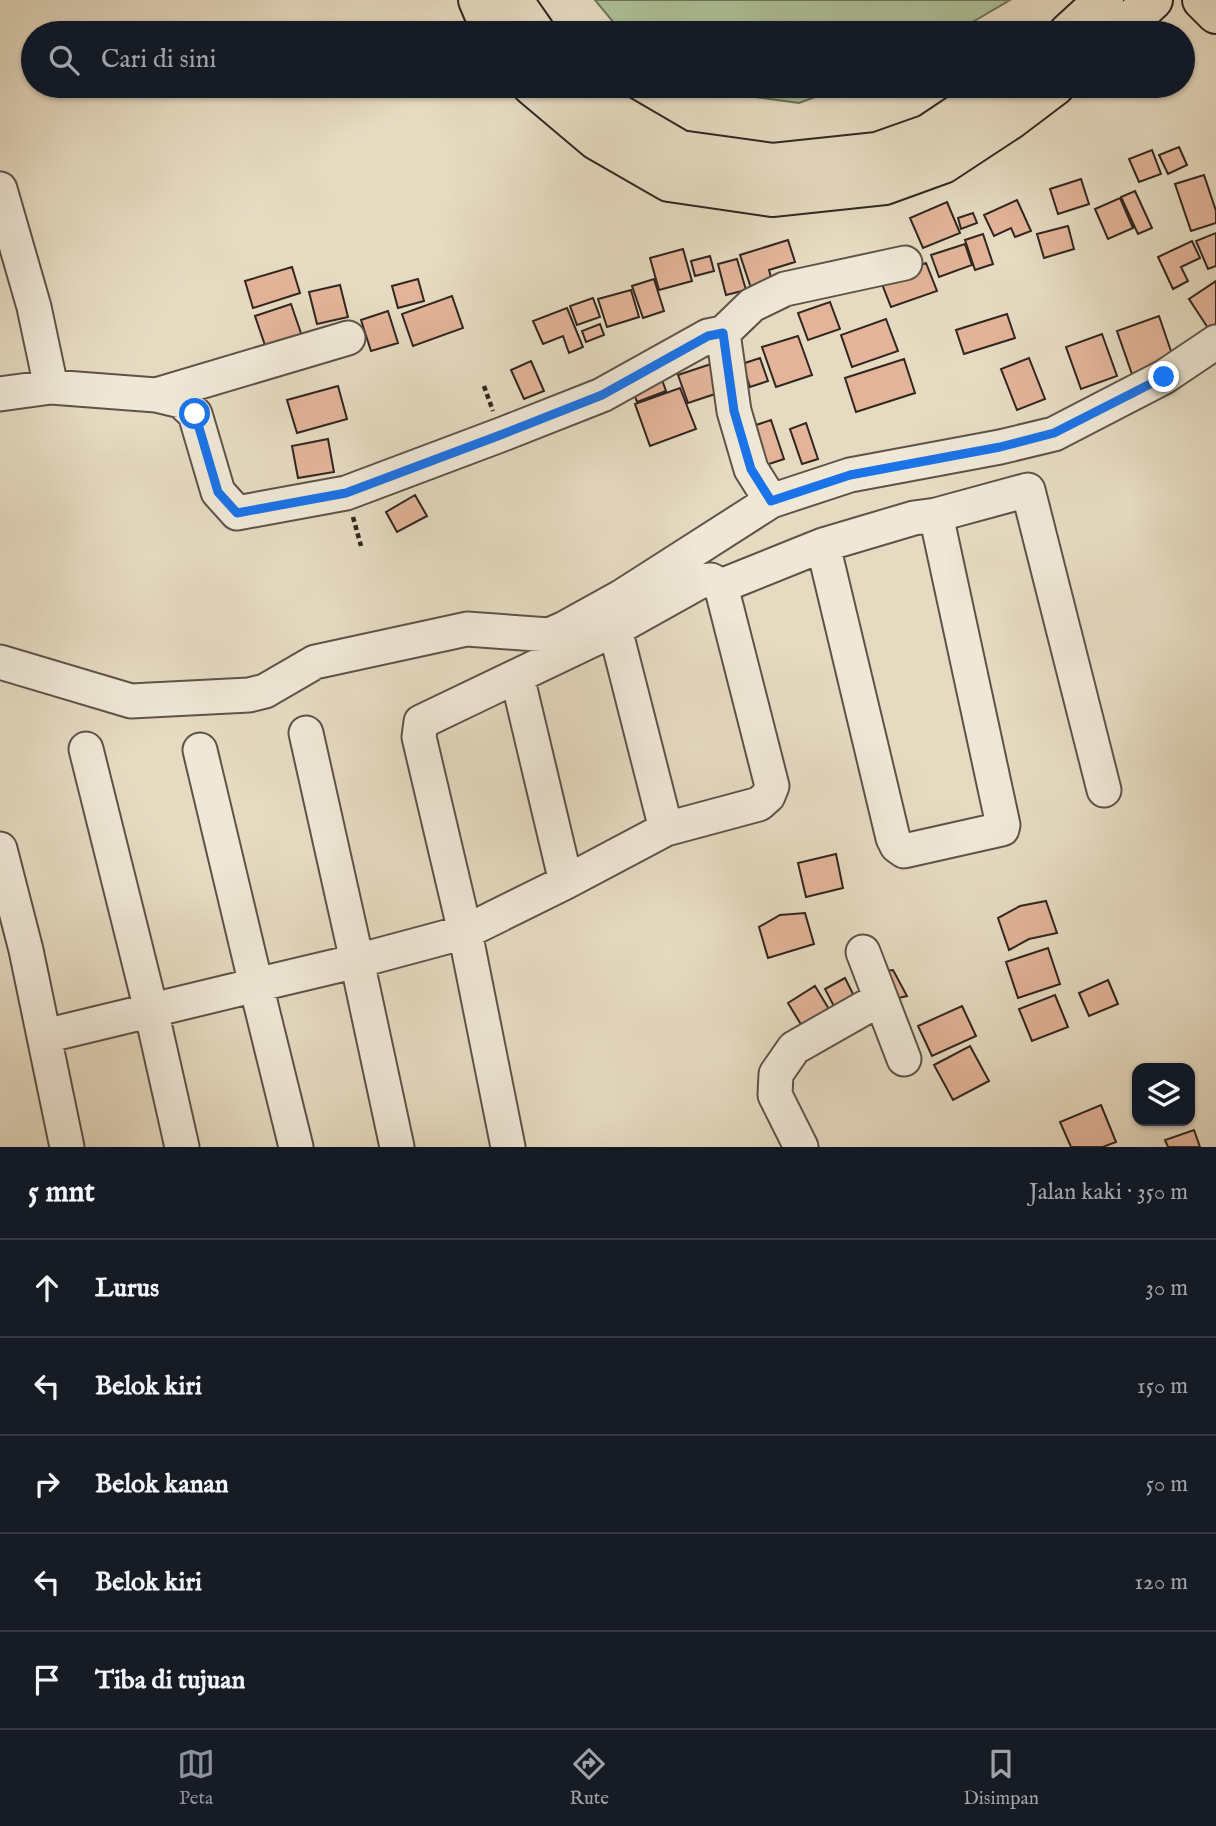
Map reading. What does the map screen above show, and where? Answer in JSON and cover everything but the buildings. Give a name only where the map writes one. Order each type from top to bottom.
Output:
[{"type":"highway","points":[[478,0],[487,21]]},
{"type":"highway","points":[[513,0],[528,21]]},
{"type":"highway","points":[[1082,21],[1104,0]]},
{"type":"highway","points":[[1130,21],[1153,0]]},
{"type":"highway","points":[[1202,0],[1216,14]]},
{"type":"highway","points":[[546,98],[596,140],[669,182],[772,197],[885,185],[943,163],[1039,98]]},
{"type":"highway","points":[[598,98],[615,112],[680,149],[773,163],[877,152],[928,134],[982,98]]},
{"type":"street","points":[[0,189],[34,307],[51,387]]},
{"type":"street","points":[[0,394],[51,387],[156,395],[181,401],[195,414],[218,492],[237,513],[346,493],[602,395],[708,336],[723,333],[752,305],[785,289],[905,262]]},
{"type":"street","points":[[723,333],[734,411],[751,469],[771,501]]},
{"type":"street","points":[[156,395],[348,338]]},
{"type":"street","points":[[0,662],[131,701],[249,695],[265,691],[315,663],[467,629],[549,635],[621,597],[771,501],[850,475],[1000,447],[1054,433],[1164,377],[1216,342]]},
{"type":"street","points":[[721,586],[823,545],[914,518],[936,515],[1028,490],[1104,790]]},
{"type":"street","points":[[823,545],[897,846],[904,851],[1002,829],[936,515]]},
{"type":"street","points":[[45,1036],[358,961],[465,932],[666,829],[759,804],[768,796],[772,786],[721,586],[712,580],[701,581],[615,629],[421,722],[419,737],[465,932],[508,1147]]},
{"type":"street","points":[[615,629],[666,829]]},
{"type":"street","points":[[517,676],[566,882]]},
{"type":"street","points":[[306,733],[397,1147]]},
{"type":"street","points":[[86,749],[182,1147]]},
{"type":"street","points":[[200,750],[296,1147]]},
{"type":"street","points":[[0,849],[13,954],[45,1036],[67,1147]]},
{"type":"street","points":[[863,952],[904,1059]]},
{"type":"street","points":[[801,1147],[775,1095],[776,1074],[794,1048],[880,999]]},
{"type":"green space","points":[[595,0],[1010,0],[974,21],[612,21]]},
{"type":"green space","points":[[763,98],[813,98],[799,103]]},
{"type":"route","points":[[195,414],[218,492],[237,513],[346,493],[602,395],[708,336],[723,333],[734,411],[751,469],[771,501],[850,475],[1000,447],[1054,433],[1164,377]]}]
